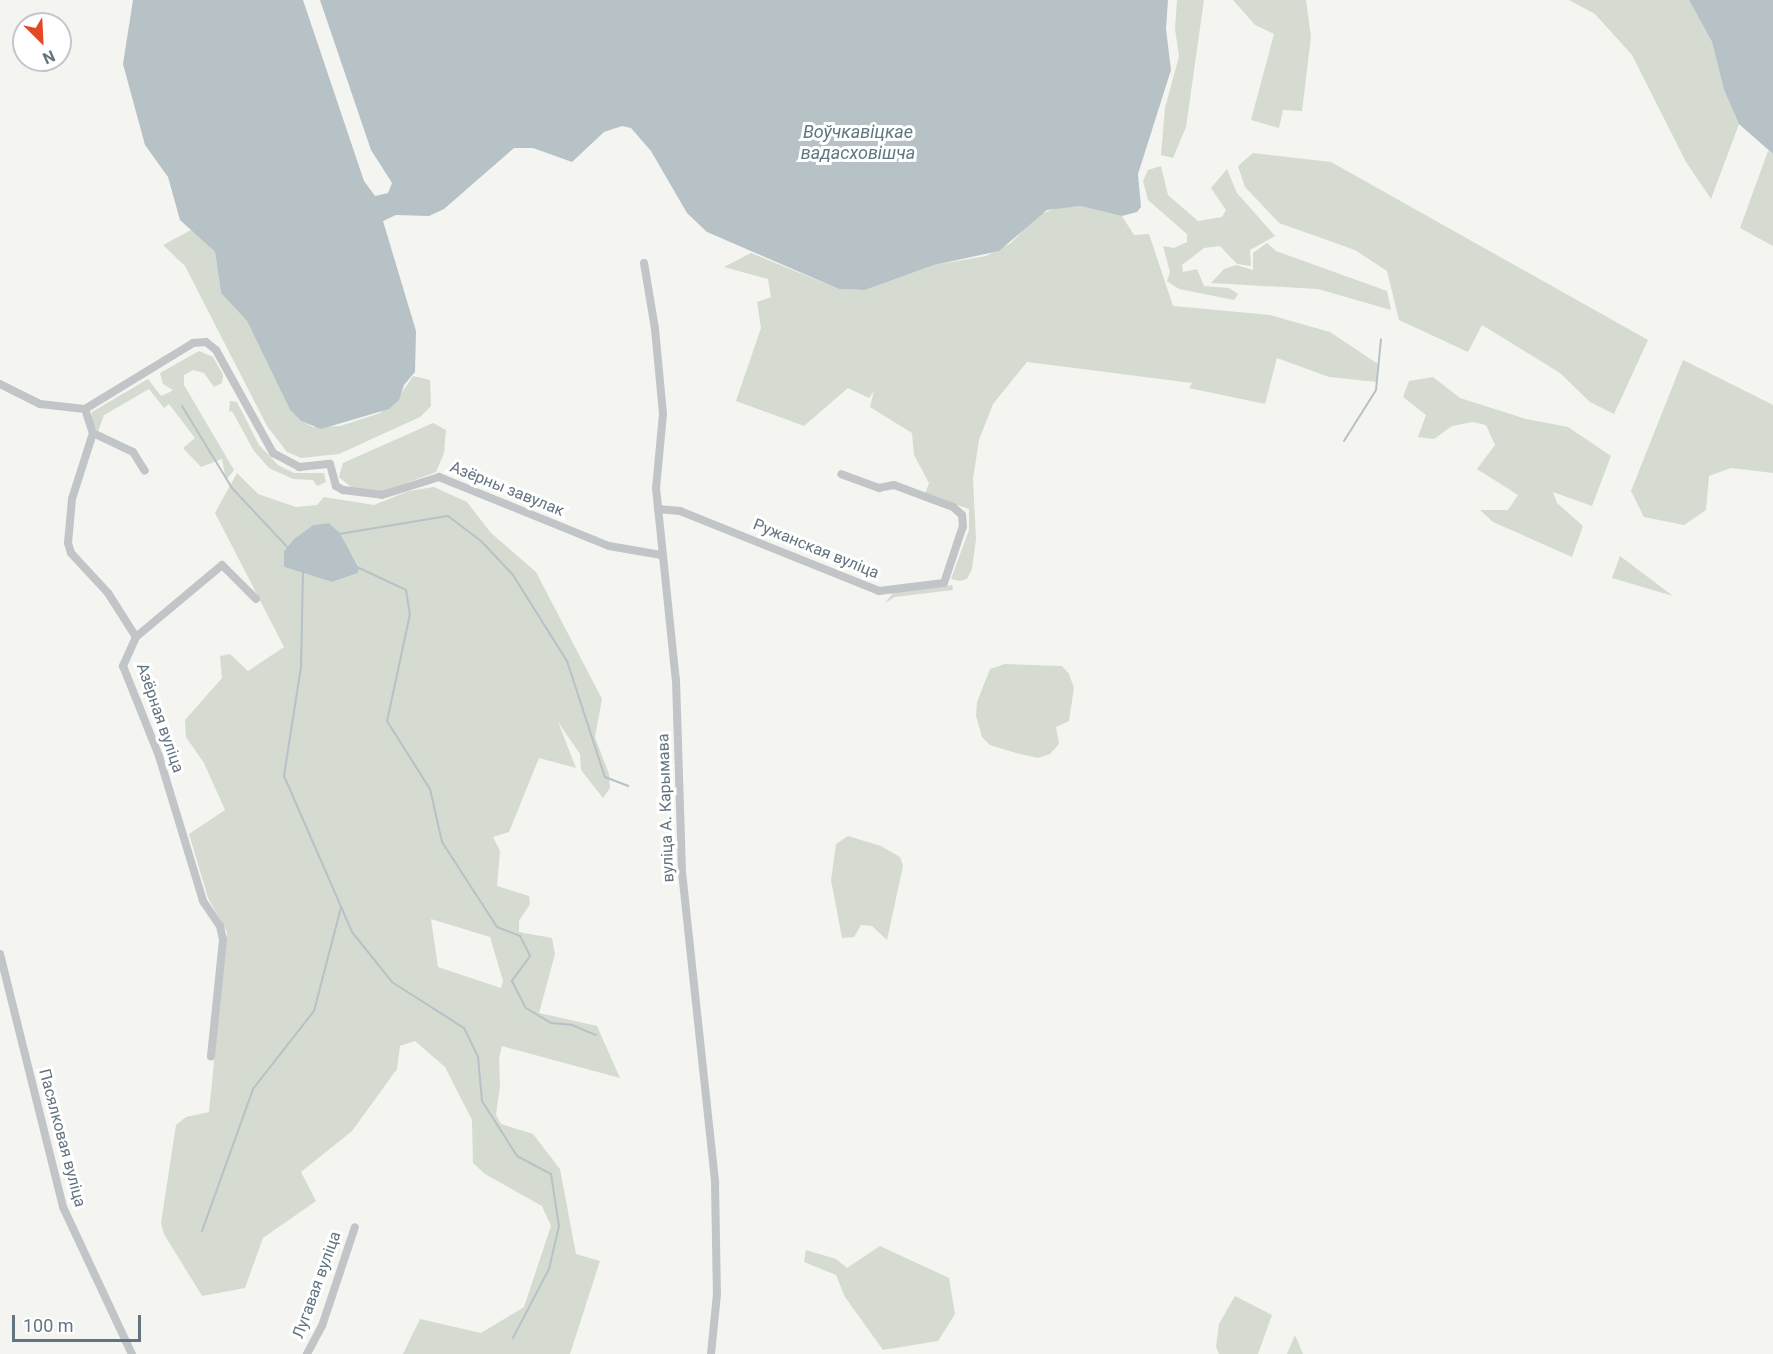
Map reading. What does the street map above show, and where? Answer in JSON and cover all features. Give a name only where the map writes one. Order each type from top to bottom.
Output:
[{"type":"street","name":"вуліца А. Карымава","points":[[644,262],[655,329],[663,414],[656,488],[661,555],[676,680],[682,872],[715,1183],[717,1294],[711,1354]]},
{"type":"street","name":"Азёрны завулак","points":[[85,409],[193,343],[206,342],[216,350],[273,453],[299,466],[330,464],[336,486],[343,490],[382,495],[439,477],[609,546],[661,555]]},
{"type":"street","points":[[0,384],[40,404],[85,409],[93,433],[72,499],[68,543],[70,553],[108,593],[136,637],[222,565],[256,599]]},
{"type":"street","points":[[93,433],[133,452],[146,471]]},
{"type":"street","name":"Ружанская вуліца","points":[[658,510],[680,511],[879,591],[944,583],[963,526],[962,515],[954,507],[894,485],[879,488],[841,474]]},
{"type":"street","name":"Азёрная вуліца","points":[[136,637],[123,666],[159,756],[203,901],[220,926],[223,940],[211,1056]]},
{"type":"street","name":"Пасялковая вуліца","points":[[0,954],[63,1207],[132,1354]]},
{"type":"street","name":"Лугавая вуліца","points":[[307,1354],[322,1326],[355,1227]]},
{"type":"shaded area","points":[[1177,0],[1204,0],[1186,127],[1173,158],[1161,155],[1165,108],[1179,56],[1175,29]]},
{"type":"shaded area","points":[[1233,0],[1306,0],[1311,37],[1302,111],[1283,110],[1279,128],[1251,120],[1274,34],[1255,25]]},
{"type":"shaded area","points":[[1569,0],[1689,0],[1712,42],[1724,90],[1739,124],[1711,199],[1686,162],[1632,55],[1595,14]]},
{"type":"shaded area","points":[[1768,151],[1773,154],[1773,246],[1740,228]]},
{"type":"shaded area","points":[[1253,153],[1331,162],[1648,340],[1614,414],[1590,402],[1560,373],[1482,325],[1468,352],[1399,320],[1387,271],[1355,250],[1279,223],[1245,187],[1238,166]]},
{"type":"shaded area","points":[[1161,166],[1168,195],[1198,221],[1222,217],[1226,210],[1211,188],[1227,169],[1237,193],[1275,236],[1250,250],[1251,266],[1237,264],[1220,246],[1204,248],[1182,265],[1183,272],[1197,269],[1204,286],[1229,288],[1238,294],[1234,300],[1179,289],[1167,281],[1170,272],[1163,246],[1174,248],[1187,242],[1187,234],[1148,200],[1143,181],[1148,170]]},
{"type":"shaded area","points":[[1080,206],[1122,216],[1134,235],[1149,234],[1173,306],[1270,315],[1330,332],[1378,364],[1377,382],[1329,377],[1277,358],[1265,404],[1189,388],[1192,383],[1027,362],[993,404],[979,440],[973,479],[976,539],[972,569],[967,579],[960,581],[951,579],[969,530],[969,509],[925,494],[929,483],[914,455],[912,433],[870,407],[874,391],[869,398],[848,388],[804,426],[736,401],[761,328],[757,302],[771,297],[768,279],[724,267],[751,253],[839,289],[865,290],[934,265],[986,256],[1011,243],[1038,215],[1057,208]]},
{"type":"shaded area","points":[[191,230],[215,252],[221,293],[247,321],[290,410],[301,421],[313,427],[340,426],[380,413],[401,394],[413,376],[430,380],[431,406],[420,417],[339,454],[301,458],[287,452],[267,426],[185,266],[163,245]]},
{"type":"shaded area","points":[[1267,243],[1276,251],[1387,291],[1391,310],[1318,289],[1211,283],[1224,269],[1236,265],[1253,270],[1253,253]]},
{"type":"shaded area","points":[[199,351],[213,357],[223,375],[222,383],[214,387],[204,373],[193,370],[184,375],[184,385],[234,470],[226,480],[222,459],[201,467],[183,448],[195,438],[169,404],[164,408],[149,389],[104,415],[98,432],[90,420],[92,412],[148,379],[161,396],[170,392],[173,390],[163,384],[160,373]]},
{"type":"shaded area","points":[[1683,360],[1773,405],[1773,473],[1731,468],[1709,476],[1706,510],[1684,525],[1644,517],[1631,491]]},
{"type":"shaded area","points":[[1433,377],[1460,398],[1526,419],[1568,427],[1611,456],[1592,506],[1553,492],[1557,503],[1583,526],[1572,557],[1493,522],[1480,510],[1508,510],[1518,495],[1477,469],[1495,445],[1486,425],[1473,422],[1452,426],[1434,439],[1418,437],[1426,415],[1403,397],[1409,381]]},
{"type":"shaded area","points":[[230,401],[237,402],[259,445],[278,465],[294,473],[324,473],[326,482],[317,486],[313,480],[293,479],[269,468],[254,451],[232,411],[229,412]]},
{"type":"shaded area","points":[[433,423],[446,430],[444,453],[436,472],[385,491],[369,492],[352,488],[339,477],[343,463]]},
{"type":"shaded area","points":[[237,473],[258,494],[296,507],[317,505],[324,497],[374,505],[409,491],[434,487],[467,502],[491,533],[536,572],[602,699],[595,737],[609,774],[610,788],[603,798],[581,770],[580,754],[558,722],[576,768],[539,758],[509,832],[493,837],[500,851],[497,886],[529,896],[530,904],[519,921],[519,932],[552,938],[555,954],[539,1013],[597,1026],[620,1078],[502,1046],[499,1058],[500,1086],[496,1115],[501,1124],[533,1134],[560,1169],[576,1254],[600,1261],[570,1354],[403,1354],[420,1319],[481,1333],[524,1307],[551,1226],[542,1206],[485,1174],[473,1163],[472,1120],[445,1067],[415,1041],[400,1046],[397,1069],[352,1131],[301,1172],[316,1201],[263,1238],[245,1288],[202,1296],[164,1234],[161,1223],[176,1125],[186,1117],[209,1112],[227,932],[208,898],[189,834],[225,810],[204,763],[186,737],[185,720],[222,678],[220,656],[230,654],[248,671],[284,647],[215,513]],"holes":[[[329,523],[340,533],[359,567],[358,573],[332,582],[284,567],[284,551],[294,539],[313,525]],[[431,919],[490,937],[503,981],[501,988],[438,967]]]},
{"type":"shaded area","points":[[1620,556],[1673,596],[1612,578]]},
{"type":"shaded area","points":[[952,585],[953,590],[895,597],[885,603],[893,593]]},
{"type":"shaded area","points":[[1005,664],[1062,666],[1069,674],[1074,688],[1069,721],[1056,727],[1059,744],[1050,754],[1038,758],[1016,753],[990,745],[982,737],[976,716],[977,702],[990,669]]},
{"type":"shaded area","points":[[848,836],[881,846],[900,857],[903,866],[887,940],[872,926],[861,925],[854,937],[842,938],[831,880],[836,844]]},
{"type":"shaded area","points":[[880,1246],[949,1278],[955,1314],[938,1341],[883,1350],[845,1297],[836,1275],[804,1262],[806,1250],[836,1259],[847,1268]]},
{"type":"shaded area","points":[[1235,1296],[1272,1315],[1258,1354],[1219,1354],[1216,1347],[1219,1324]]},
{"type":"shaded area","points":[[1295,1335],[1303,1354],[1287,1354]]},
{"type":"water","name":"Воўчкавіцкае вадасховішча","points":[[133,0],[303,0],[364,181],[375,196],[388,193],[392,183],[371,150],[320,0],[1168,0],[1166,29],[1171,70],[1138,174],[1141,207],[1137,212],[1122,216],[1080,206],[1047,210],[999,251],[934,265],[865,290],[839,289],[707,232],[687,213],[651,151],[631,128],[622,126],[604,132],[572,162],[533,148],[514,148],[444,209],[429,216],[396,215],[383,221],[416,331],[415,372],[404,385],[399,400],[389,409],[321,429],[301,421],[290,410],[247,321],[221,293],[215,252],[180,220],[168,177],[145,145],[123,64]]},
{"type":"water","points":[[1689,0],[1773,0],[1773,154],[1739,124],[1724,90],[1712,42]]},
{"type":"water","points":[[329,523],[340,533],[359,568],[358,573],[332,582],[284,567],[284,551],[294,539],[313,525]]},
{"type":"waterway","points":[[1344,441],[1376,390],[1381,339]]},
{"type":"waterway","points":[[182,406],[232,488],[289,549]]},
{"type":"waterway","points":[[339,534],[448,516],[481,541],[513,575],[567,661],[605,777],[628,786]]},
{"type":"waterway","points":[[357,567],[406,590],[410,614],[387,721],[430,789],[442,842],[497,927],[520,936],[530,956],[512,981],[526,1008],[551,1023],[572,1025],[596,1035]]},
{"type":"waterway","points":[[303,572],[301,667],[284,776],[352,932],[392,982],[464,1028],[478,1057],[482,1101],[517,1156],[551,1174],[559,1226],[549,1269],[513,1338]]},
{"type":"waterway","points":[[202,1231],[253,1089],[314,1011],[341,907]]}]
